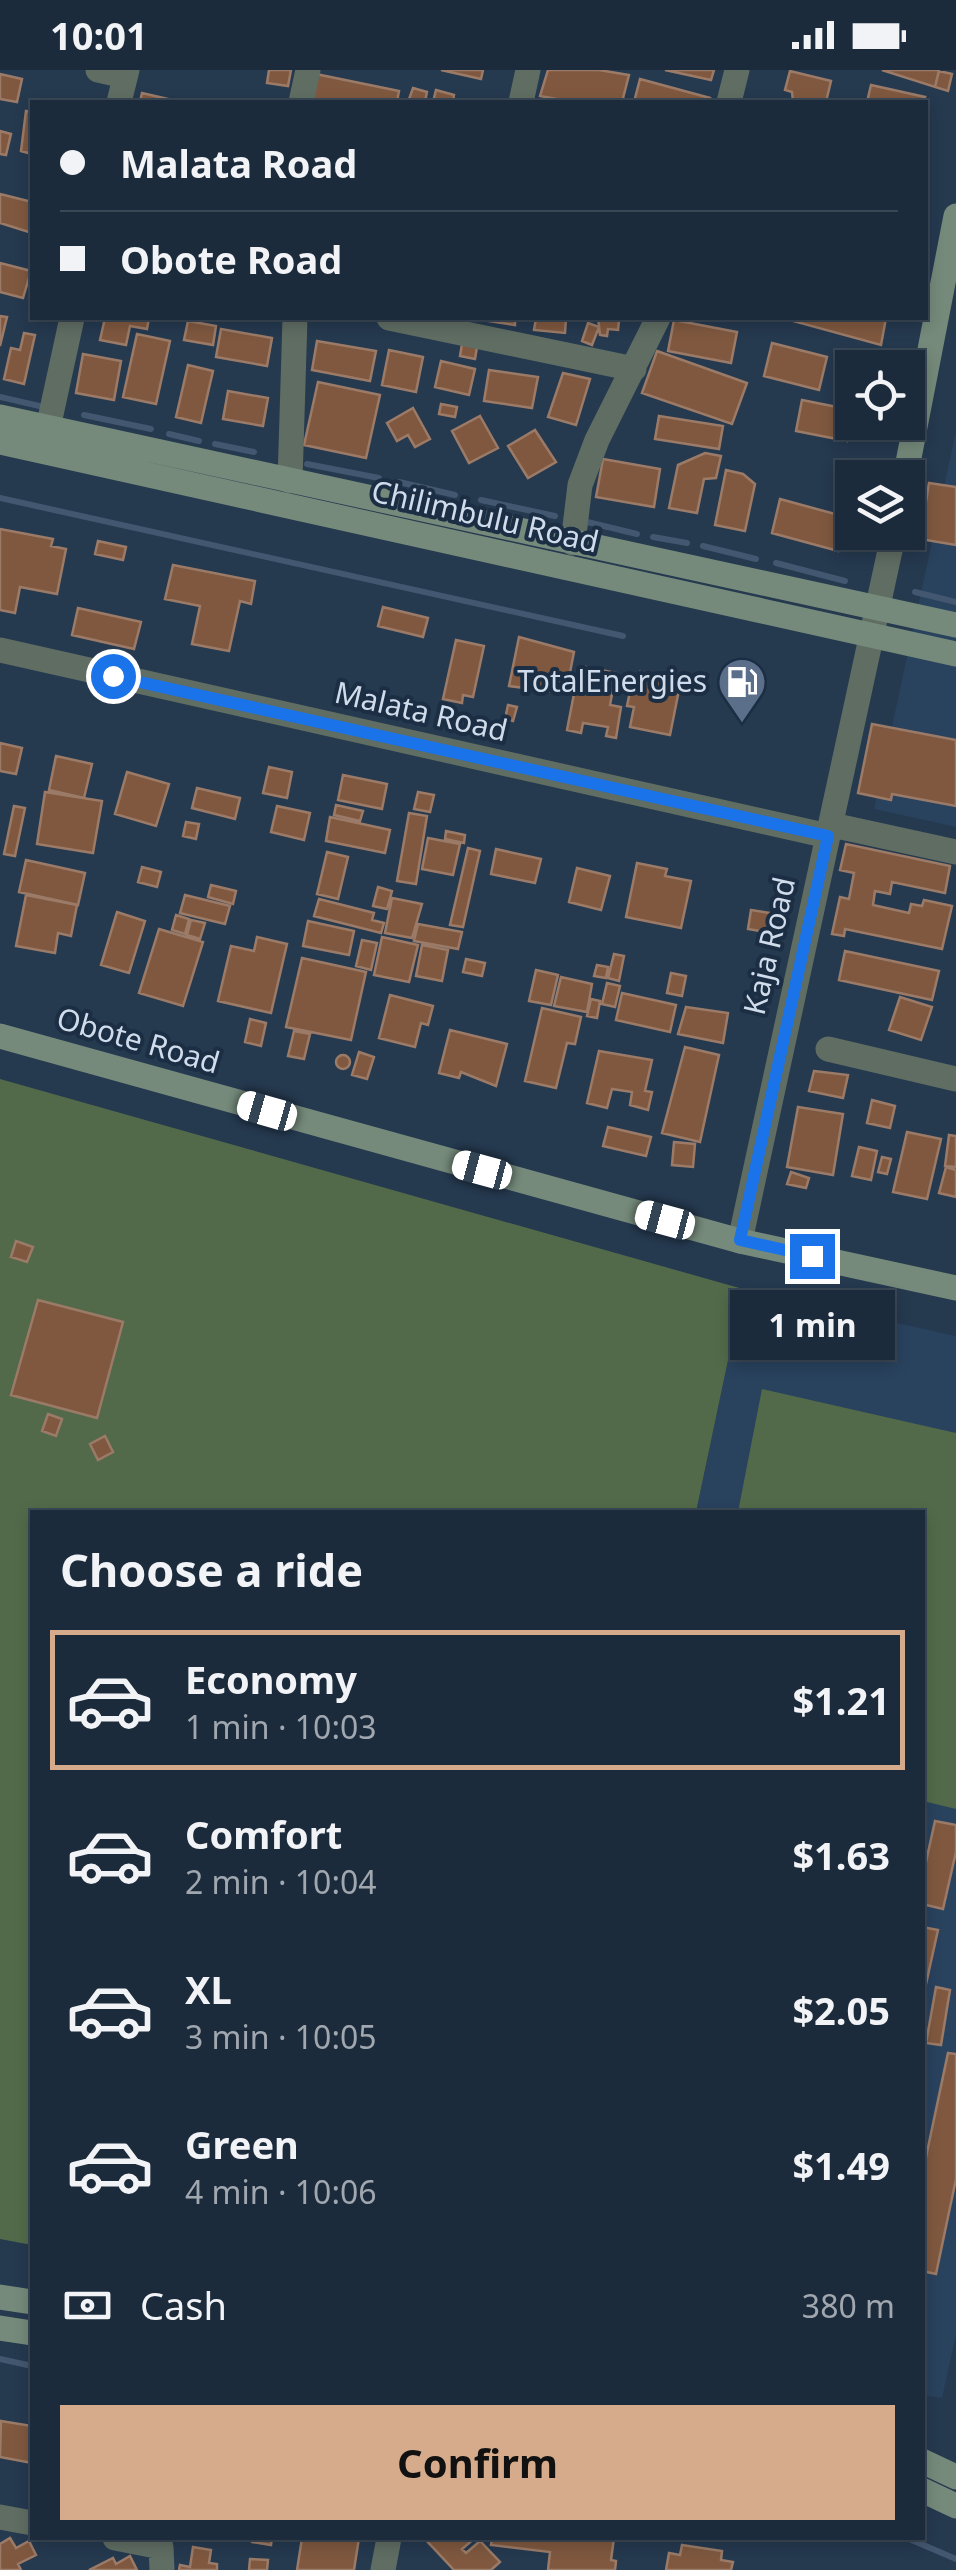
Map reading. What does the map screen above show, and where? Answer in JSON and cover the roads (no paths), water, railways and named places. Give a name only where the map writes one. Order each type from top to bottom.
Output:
[{"type":"main road","points":[[908,460],[932,305],[956,216]]},
{"type":"main road","name":"Chilimbulu Road","points":[[0,417],[956,625]]},
{"type":"main road","name":"Chilimbulu Road","points":[[0,442],[956,654]]},
{"type":"main road","name":"Obote Road","points":[[0,1036],[740,1240],[956,1288]]},
{"type":"main road","points":[[0,2297],[30,2302]]},
{"type":"main road","points":[[0,2328],[30,2333]]},
{"type":"main road","points":[[925,2463],[956,2476]]},
{"type":"main road","points":[[925,2491],[956,2506]]},
{"type":"street","points":[[98,70],[126,73],[120,100]]},
{"type":"street","points":[[301,100],[308,70]]},
{"type":"street","points":[[521,100],[528,70]]},
{"type":"street","points":[[730,100],[737,70]]},
{"type":"street","points":[[48,428],[72,320]]},
{"type":"street","points":[[290,481],[295,320]]},
{"type":"street","points":[[399,320],[634,370]]},
{"type":"street","points":[[573,543],[580,485],[597,440],[657,320]]},
{"type":"street","name":"Kaja Road","points":[[740,1240],[890,550]]},
{"type":"street","name":"Malata Road","points":[[0,650],[830,831],[956,852]]},
{"type":"street","points":[[828,1050],[956,1079]]},
{"type":"street","points":[[0,2518],[30,2523]]},
{"type":"street","points":[[124,2540],[161,2548],[162,2570]]},
{"type":"street","points":[[383,2570],[389,2540]]},
{"type":"waterway","points":[[0,397],[48,408]]},
{"type":"waterway","points":[[84,415],[151,429]]},
{"type":"waterway","points":[[169,434],[199,441]]},
{"type":"waterway","points":[[215,444],[254,452]]},
{"type":"waterway","points":[[307,464],[379,478]]},
{"type":"waterway","points":[[399,482],[455,495]]},
{"type":"waterway","points":[[0,498],[623,636]]},
{"type":"waterway","points":[[481,500],[555,516]]},
{"type":"waterway","points":[[583,521],[637,534]]},
{"type":"waterway","points":[[653,537],[687,543]]},
{"type":"waterway","points":[[703,546],[756,559]]},
{"type":"waterway","points":[[776,563],[845,581]]},
{"type":"waterway","points":[[915,592],[956,602]]},
{"type":"waterway","points":[[0,2359],[30,2366]]},
{"type":"waterway","points":[[912,2540],[956,2559]]},
{"type":"place","name":"TotalEnergies","points":[[742,724]]}]
